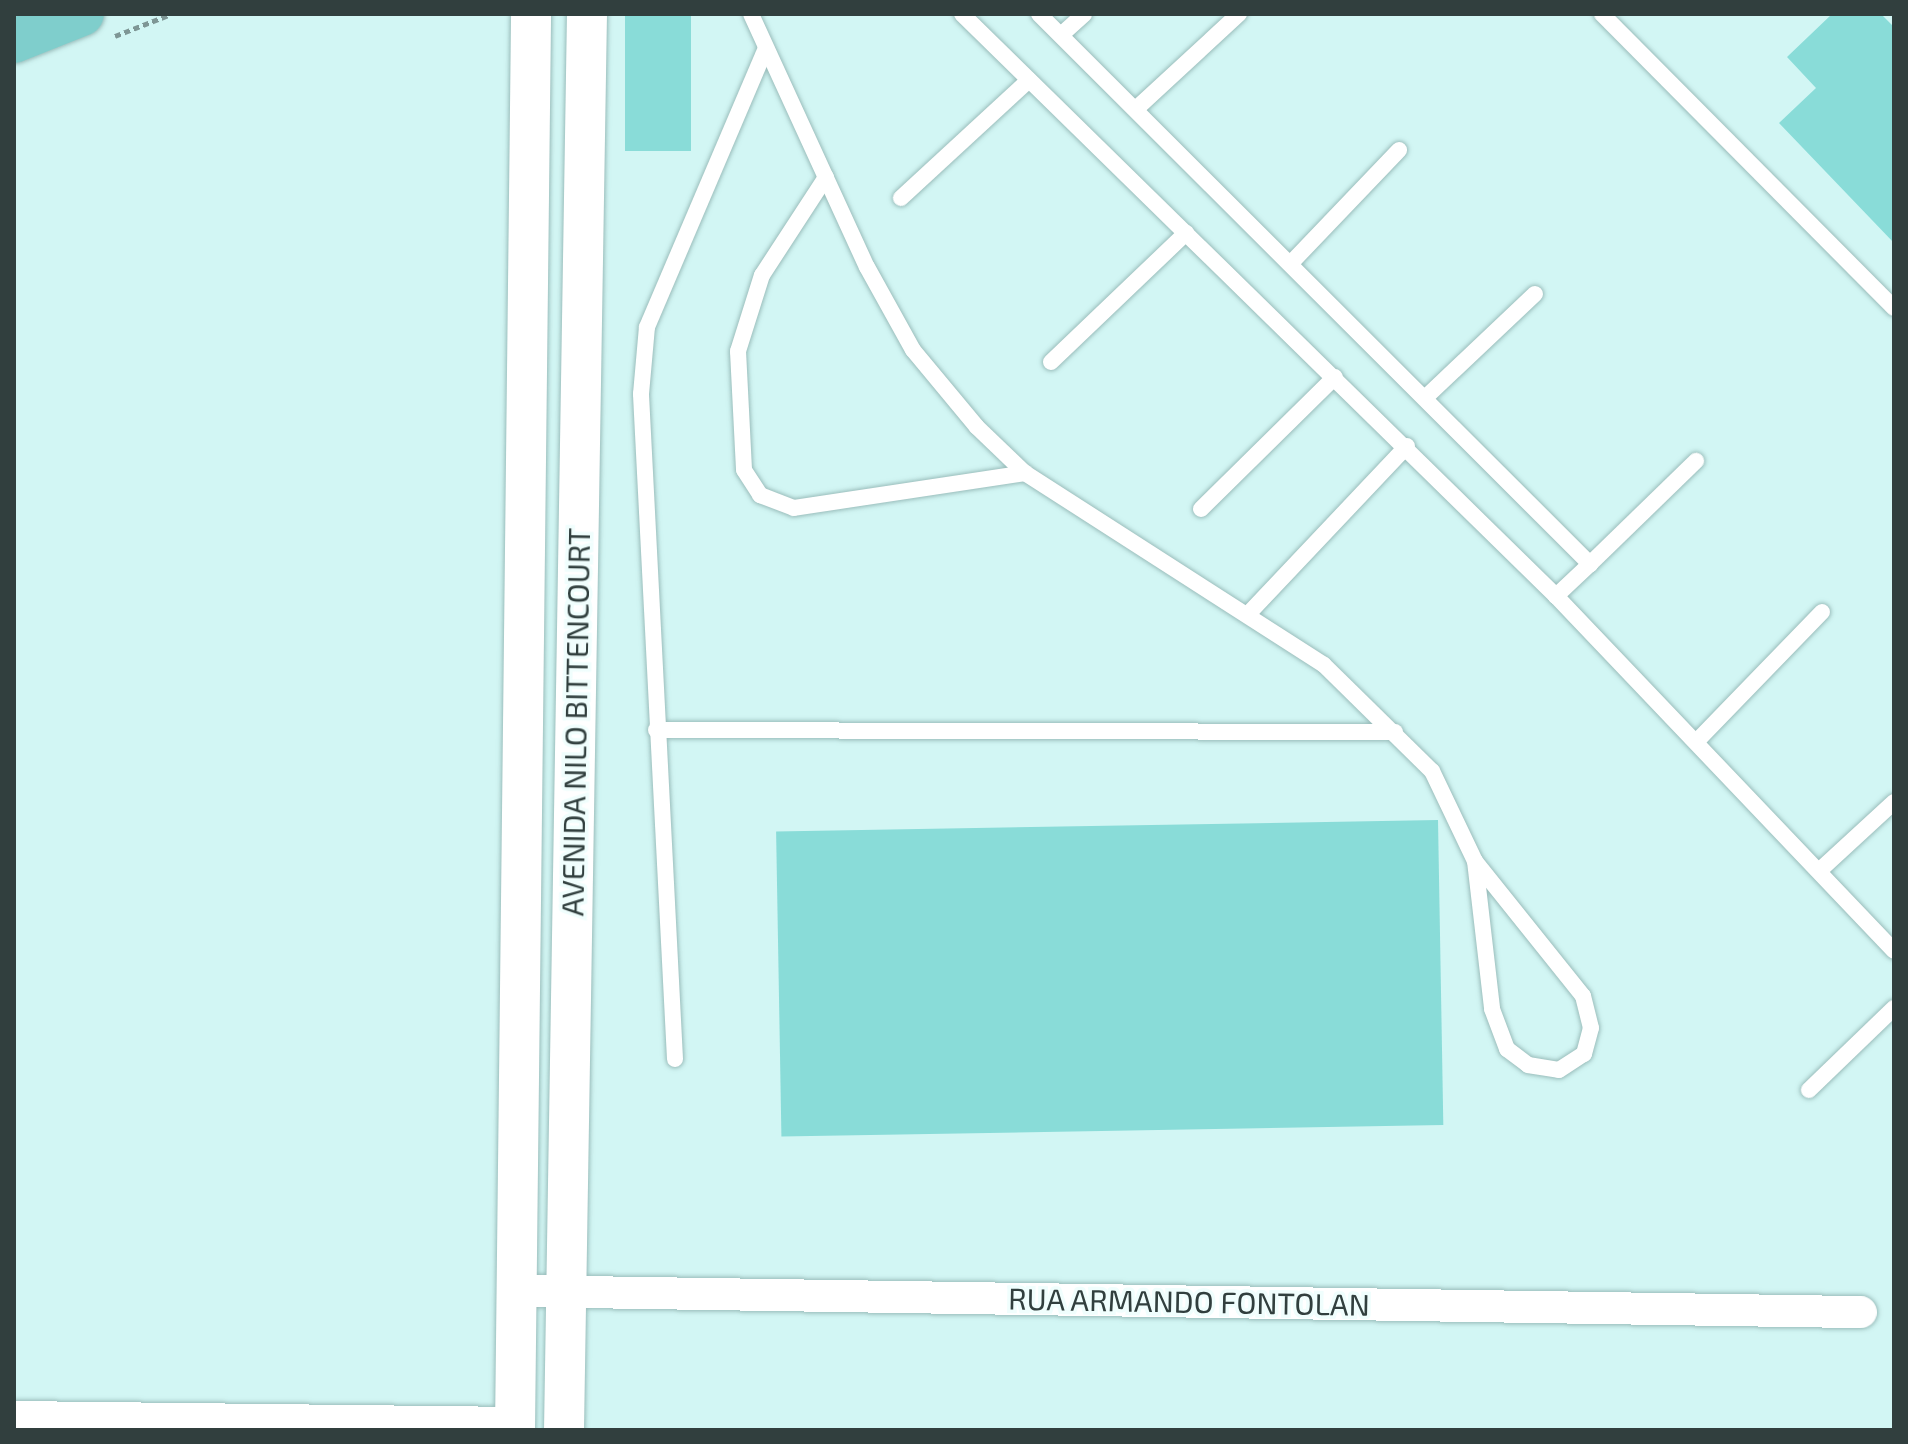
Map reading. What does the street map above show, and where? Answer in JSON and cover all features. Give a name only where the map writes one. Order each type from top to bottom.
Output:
[{"type":"main road","points":[[14,41],[82,14]]},
{"type":"street","name":"AVENIDA NILO BITTENCOURT","points":[[516,1427],[531,14]]},
{"type":"street","name":"AVENIDA NILO BITTENCOURT","points":[[564,1430],[587,14]]},
{"type":"street","name":"RUA ARMANDO FONTOLAN","points":[[517,1291],[1861,1312]]},
{"type":"street","points":[[14,1417],[516,1427]]},
{"type":"lane","points":[[751,14],[826,177],[913,350],[1025,473],[1251,611],[1324,665],[1395,732],[1454,805],[1475,861],[1492,1009],[1507,1049],[1528,1065],[1559,1070],[1584,1054],[1591,1028],[1583,996],[1475,861]]},
{"type":"lane","points":[[1039,14],[1292,262],[1590,564]]},
{"type":"lane","points":[[1061,35],[1084,14]]},
{"type":"lane","points":[[1137,108],[1239,14]]},
{"type":"lane","points":[[1602,14],[1894,308]]},
{"type":"lane","points":[[965,15],[1407,446],[1556,596],[1894,951]]},
{"type":"lane","points":[[675,1059],[641,394],[647,327],[766,48]]},
{"type":"lane","points":[[901,198],[1029,80]]},
{"type":"lane","points":[[1292,262],[1399,150]]},
{"type":"lane","points":[[826,177],[762,275],[738,351],[744,470],[760,495],[794,508],[1025,473]]},
{"type":"lane","points":[[1051,362],[1186,233]]},
{"type":"lane","points":[[1426,397],[1535,294]]},
{"type":"lane","points":[[1201,509],[1335,377]]},
{"type":"lane","points":[[1251,611],[1407,446]]},
{"type":"lane","points":[[1556,596],[1696,461]]},
{"type":"lane","points":[[1696,742],[1822,612]]},
{"type":"lane","points":[[656,730],[1395,732]]},
{"type":"lane","points":[[1819,871],[1894,802]]},
{"type":"lane","points":[[1809,1090],[1894,1008]]},
{"type":"building","points":[[625,14],[691,14],[691,151],[625,151]]},
{"type":"building","points":[[1832,14],[1881,14],[1894,27],[1894,243],[1779,123],[1816,88],[1787,57]]},
{"type":"building","points":[[1438,820],[1443,1125],[781,1137],[776,832]]}]
